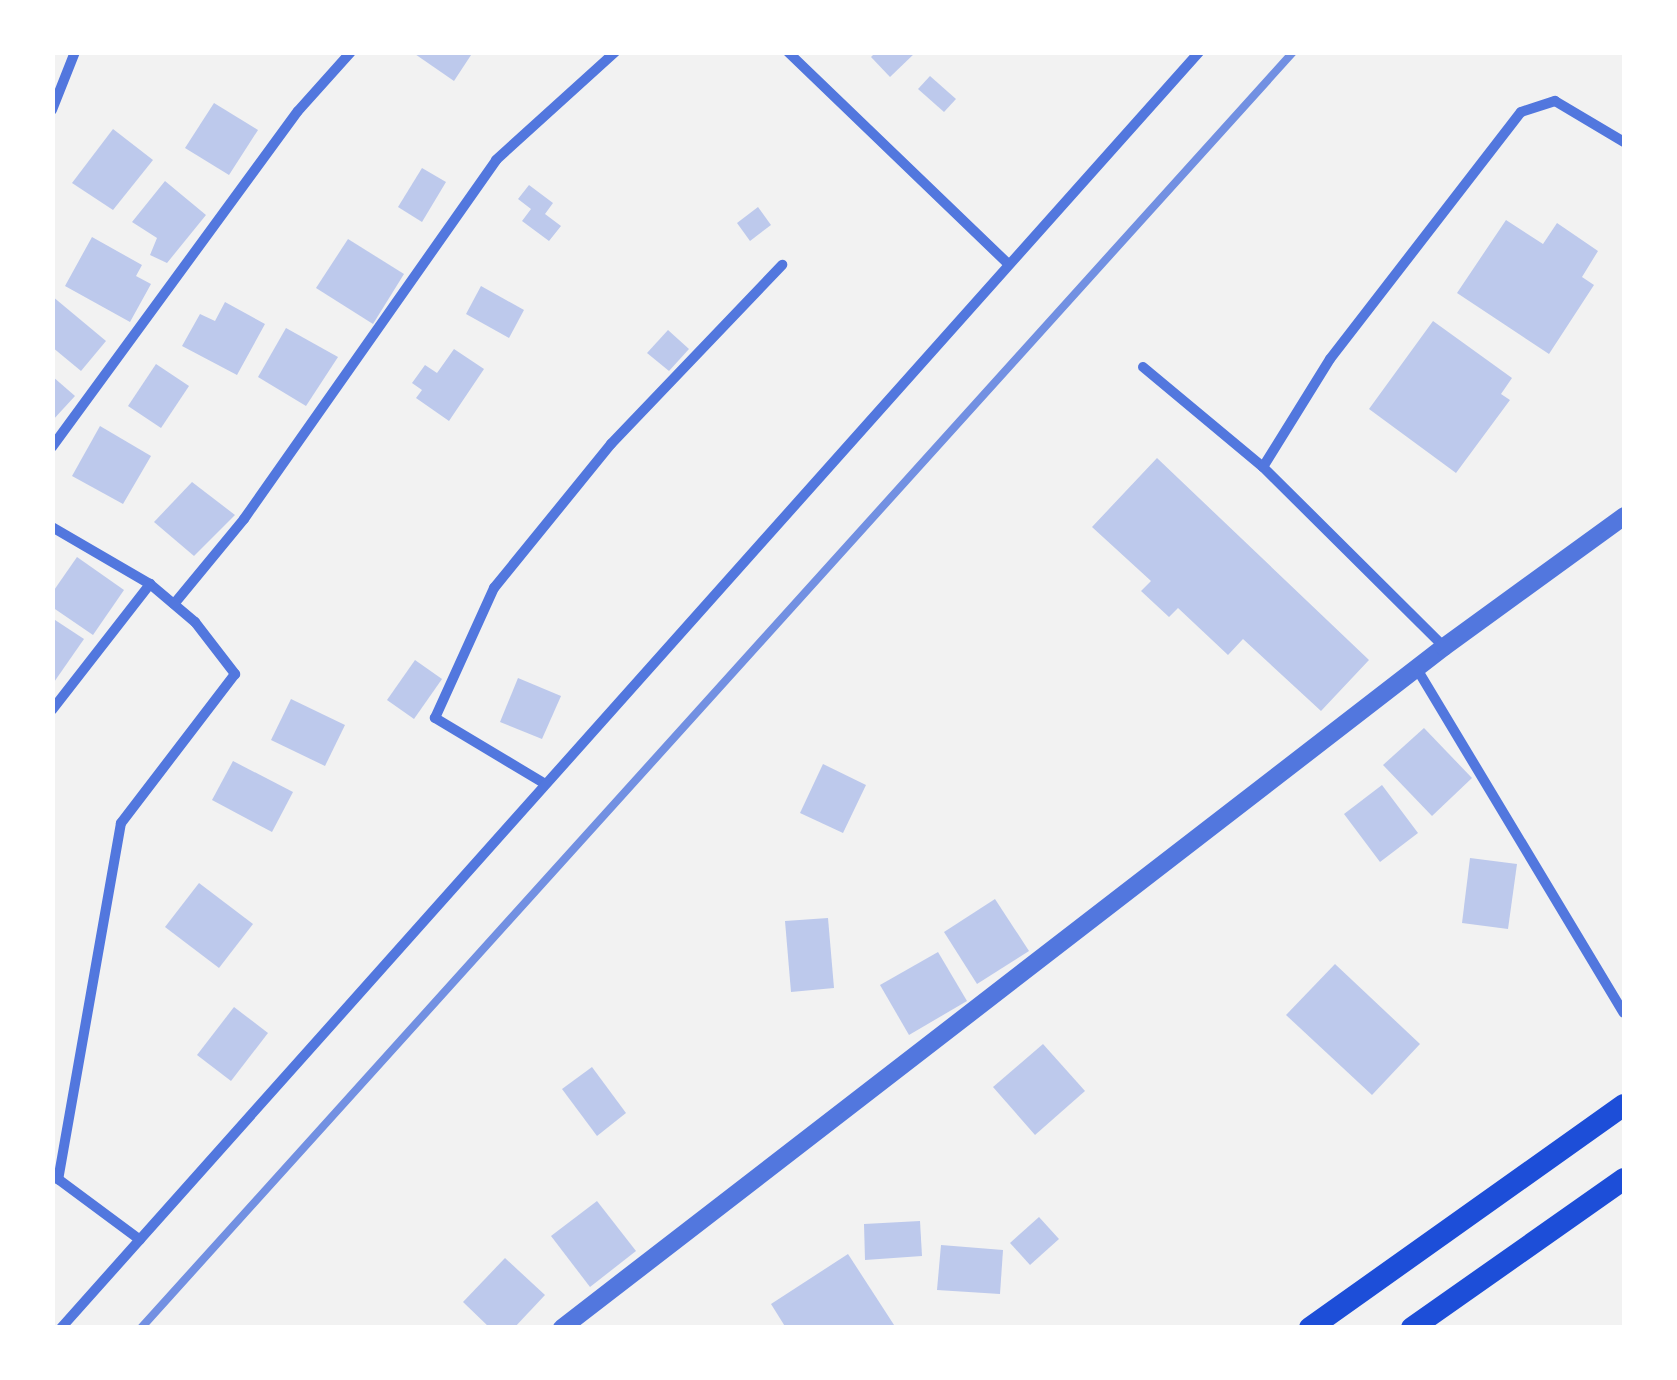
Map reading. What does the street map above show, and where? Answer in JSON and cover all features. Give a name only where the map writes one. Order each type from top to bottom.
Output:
[{"type":"highway","points":[[1310,1328],[1624,1105]]},
{"type":"highway","points":[[1412,1328],[1624,1179]]},
{"type":"street","points":[[52,110],[76,52]]},
{"type":"street","points":[[52,448],[298,111],[350,52]]},
{"type":"street","points":[[174,604],[244,520],[496,160],[615,52]]},
{"type":"street","points":[[788,52],[1008,264]]},
{"type":"street","points":[[61,1328],[542,782],[1198,52]]},
{"type":"street","points":[[1263,466],[1330,359],[1521,112],[1555,101],[1624,142]]},
{"type":"street","points":[[542,782],[435,718],[494,588],[611,444],[782,266]]},
{"type":"street","points":[[1143,367],[1263,466],[1444,647]]},
{"type":"street","points":[[562,1328],[1444,647],[1624,516]]},
{"type":"street","points":[[52,527],[150,584],[174,604],[234,674],[121,823],[58,1178],[140,1240]]},
{"type":"street","points":[[52,710],[150,584]]},
{"type":"street","points":[[1416,669],[1624,1013]]},
{"type":"building","points":[[412,52],[473,52],[454,81]]},
{"type":"building","points":[[876,52],[916,52],[890,77],[871,57]]},
{"type":"building","points":[[930,76],[956,99],[944,112],[918,89]]},
{"type":"building","points":[[214,103],[258,130],[229,175],[185,148]]},
{"type":"building","points":[[113,129],[153,160],[113,210],[72,183]]},
{"type":"building","points":[[422,168],[446,182],[422,222],[398,207]]},
{"type":"building","points":[[165,181],[206,215],[167,263],[150,255],[157,238],[132,222]]},
{"type":"building","points":[[529,185],[553,203],[545,214],[561,226],[549,241],[522,221],[531,209],[518,199]]},
{"type":"building","points":[[758,207],[771,225],[750,241],[737,223]]},
{"type":"building","points":[[1506,220],[1543,244],[1557,223],[1598,251],[1582,277],[1594,285],[1549,354],[1457,293]]},
{"type":"building","points":[[92,237],[142,265],[136,276],[151,284],[130,322],[65,286]]},
{"type":"building","points":[[348,239],[404,274],[373,324],[316,288]]},
{"type":"building","points":[[481,286],[524,310],[509,338],[466,314]]},
{"type":"building","points":[[52,296],[106,341],[81,371],[52,347]]},
{"type":"building","points":[[225,302],[265,324],[237,375],[182,346],[200,314],[215,321]]},
{"type":"building","points":[[1433,321],[1512,378],[1501,394],[1510,400],[1456,473],[1369,409]]},
{"type":"building","points":[[286,328],[338,357],[306,406],[258,377]]},
{"type":"building","points":[[668,330],[689,349],[669,371],[647,353]]},
{"type":"building","points":[[454,349],[484,369],[449,421],[416,398],[422,390],[412,383],[425,365],[437,373]]},
{"type":"building","points":[[156,364],[189,386],[161,428],[128,406]]},
{"type":"building","points":[[52,376],[75,396],[52,421]]},
{"type":"building","points":[[100,426],[151,456],[123,504],[72,476]]},
{"type":"building","points":[[1157,458],[1369,660],[1321,711],[1243,639],[1228,655],[1178,608],[1169,617],[1141,591],[1151,581],[1092,527]]},
{"type":"building","points":[[192,482],[235,515],[194,556],[154,522]]},
{"type":"building","points":[[77,557],[124,590],[93,635],[52,607],[52,593]]},
{"type":"building","points":[[52,618],[84,639],[52,685]]},
{"type":"building","points":[[415,660],[442,679],[414,719],[387,700]]},
{"type":"building","points":[[518,678],[561,696],[542,739],[500,722]]},
{"type":"building","points":[[291,699],[345,725],[325,766],[271,740]]},
{"type":"building","points":[[1424,728],[1472,778],[1432,816],[1383,765]]},
{"type":"building","points":[[233,761],[293,792],[272,832],[212,800]]},
{"type":"building","points":[[823,764],[866,785],[843,833],[800,813]]},
{"type":"building","points":[[1382,785],[1418,833],[1380,862],[1344,814]]},
{"type":"building","points":[[1470,858],[1517,864],[1508,929],[1462,923]]},
{"type":"building","points":[[199,883],[253,924],[219,968],[165,927]]},
{"type":"building","points":[[995,899],[1029,951],[977,984],[944,932]]},
{"type":"building","points":[[828,918],[834,988],[791,992],[785,921]]},
{"type":"building","points":[[938,952],[967,1001],[909,1035],[880,985]]},
{"type":"building","points":[[1335,964],[1420,1044],[1372,1095],[1286,1015]]},
{"type":"building","points":[[234,1007],[268,1033],[231,1081],[197,1055]]},
{"type":"building","points":[[1043,1044],[1085,1091],[1035,1135],[993,1087]]},
{"type":"building","points":[[592,1067],[626,1113],[597,1136],[562,1089]]},
{"type":"building","points":[[597,1201],[636,1251],[590,1287],[551,1236]]},
{"type":"building","points":[[1039,1217],[1059,1239],[1030,1265],[1010,1243]]},
{"type":"building","points":[[920,1221],[922,1256],[865,1260],[864,1224]]},
{"type":"building","points":[[941,1245],[1003,1250],[1000,1294],[937,1290]]},
{"type":"building","points":[[848,1254],[896,1328],[786,1328],[771,1304]]},
{"type":"building","points":[[505,1258],[545,1295],[514,1328],[490,1328],[463,1302]]},
{"type":"railway","points":[[141,1328],[1293,52]]}]
